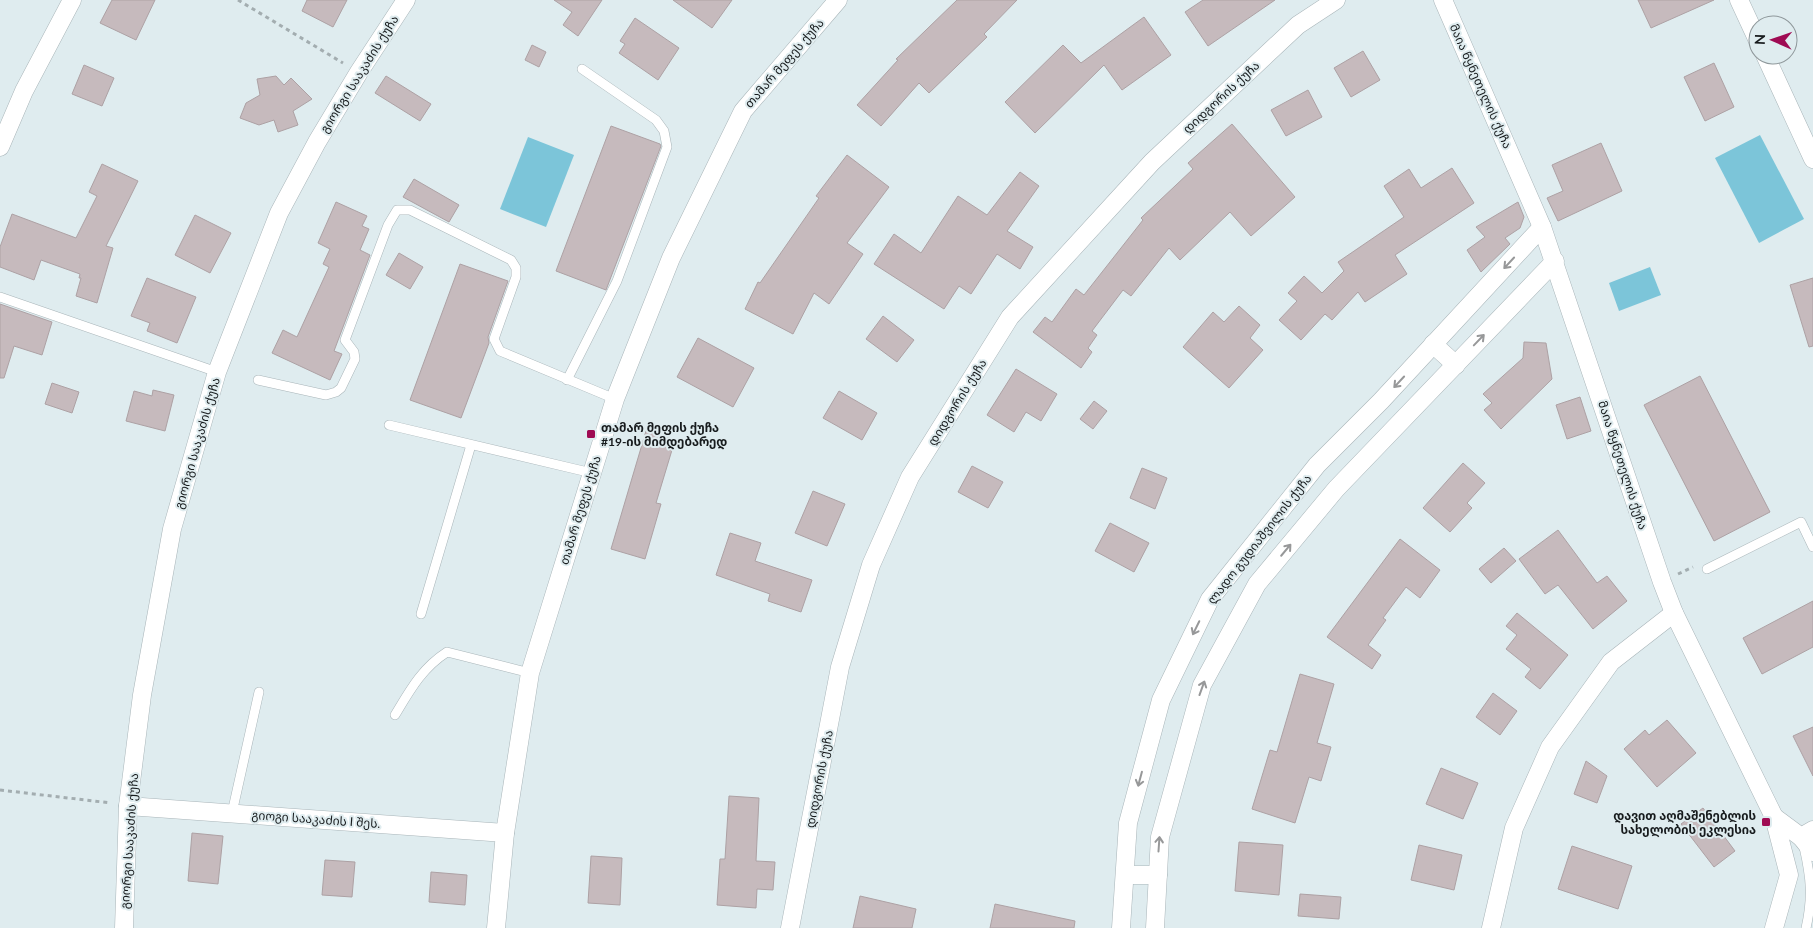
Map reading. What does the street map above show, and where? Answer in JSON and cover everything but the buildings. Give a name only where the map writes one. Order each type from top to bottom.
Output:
[{"type":"street","points":[[0,147],[24,91],[72,0]]},
{"type":"street","name":"გიორგი სააკაძის ქუჩა","points":[[124,928],[128,806],[142,695],[172,529],[218,372],[279,213],[317,142],[359,72],[406,0]]},
{"type":"street","name":"თამარ მეფეს ქუჩა","points":[[496,928],[505,833],[530,673],[615,399],[671,258],[743,111],[838,0]]},
{"type":"street","name":"დიდგორის ქუჩა","points":[[790,928],[840,667],[871,565],[910,478],[1010,317],[1152,162],[1298,25],[1336,0]]},
{"type":"street","name":"მაია წყნეთელის ქუჩა","points":[[1443,0],[1555,261],[1662,582],[1674,612],[1774,816],[1784,849],[1789,875],[1774,928]]},
{"type":"street","points":[[1739,0],[1748,19]]},
{"type":"street","points":[[1769,65],[1813,159]]},
{"type":"street","name":"ლადო გუდიაშვილის ქუჩა","points":[[1121,928],[1128,823],[1161,700],[1210,600],[1317,465],[1434,344],[1542,227]]},
{"type":"street","points":[[1155,928],[1160,837],[1202,684],[1257,584],[1336,490],[1555,261]]},
{"type":"street","points":[[1434,344],[1456,365]]},
{"type":"street","points":[[1381,400],[1401,421]]},
{"type":"street","points":[[1491,928],[1514,828],[1550,747],[1612,662],[1674,612]]},
{"type":"street","name":"გიოგი სააკაძის I შეს.","points":[[128,806],[505,833]]},
{"type":"street","points":[[1774,816],[1807,833],[1813,852]]},
{"type":"street","points":[[1125,875],[1158,875]]},
{"type":"lane","points":[[567,380],[617,281],[667,147],[664,131],[656,120],[582,69]]},
{"type":"lane","points":[[258,380],[326,395],[336,392],[341,388],[355,359],[354,352],[345,340],[388,225],[397,210],[410,210],[510,260],[516,268],[516,277],[494,339],[500,351],[615,399]]},
{"type":"lane","points":[[0,297],[218,372]]},
{"type":"lane","points":[[388,425],[592,474]]},
{"type":"lane","points":[[421,614],[471,445]]},
{"type":"lane","points":[[1707,569],[1800,522],[1813,547]]},
{"type":"lane","points":[[394,715],[420,675],[433,661],[447,652],[530,673]]},
{"type":"lane","points":[[232,813],[260,692]]},
{"type":"lane","points":[[1806,928],[1811,910],[1811,878],[1807,833]]},
{"type":"path","points":[[238,0],[359,72]]},
{"type":"path","points":[[1662,582],[1703,562],[1707,569]]},
{"type":"path","points":[[0,790],[128,806]]},
{"type":"shaded area","points":[[1760,135],[1804,219],[1759,243],[1715,158]]},
{"type":"shaded area","points":[[528,137],[574,155],[546,227],[500,209]]},
{"type":"shaded area","points":[[1650,267],[1661,295],[1619,311],[1609,283]]},
{"type":"place","name":"თამარ მეფის ქუჩა #19-ის მიმდებარედ","points":[[591,434]]},
{"type":"place","name":"დავით აღმაშენებლის სახელობის ეკლესია","points":[[1766,822]]}]
